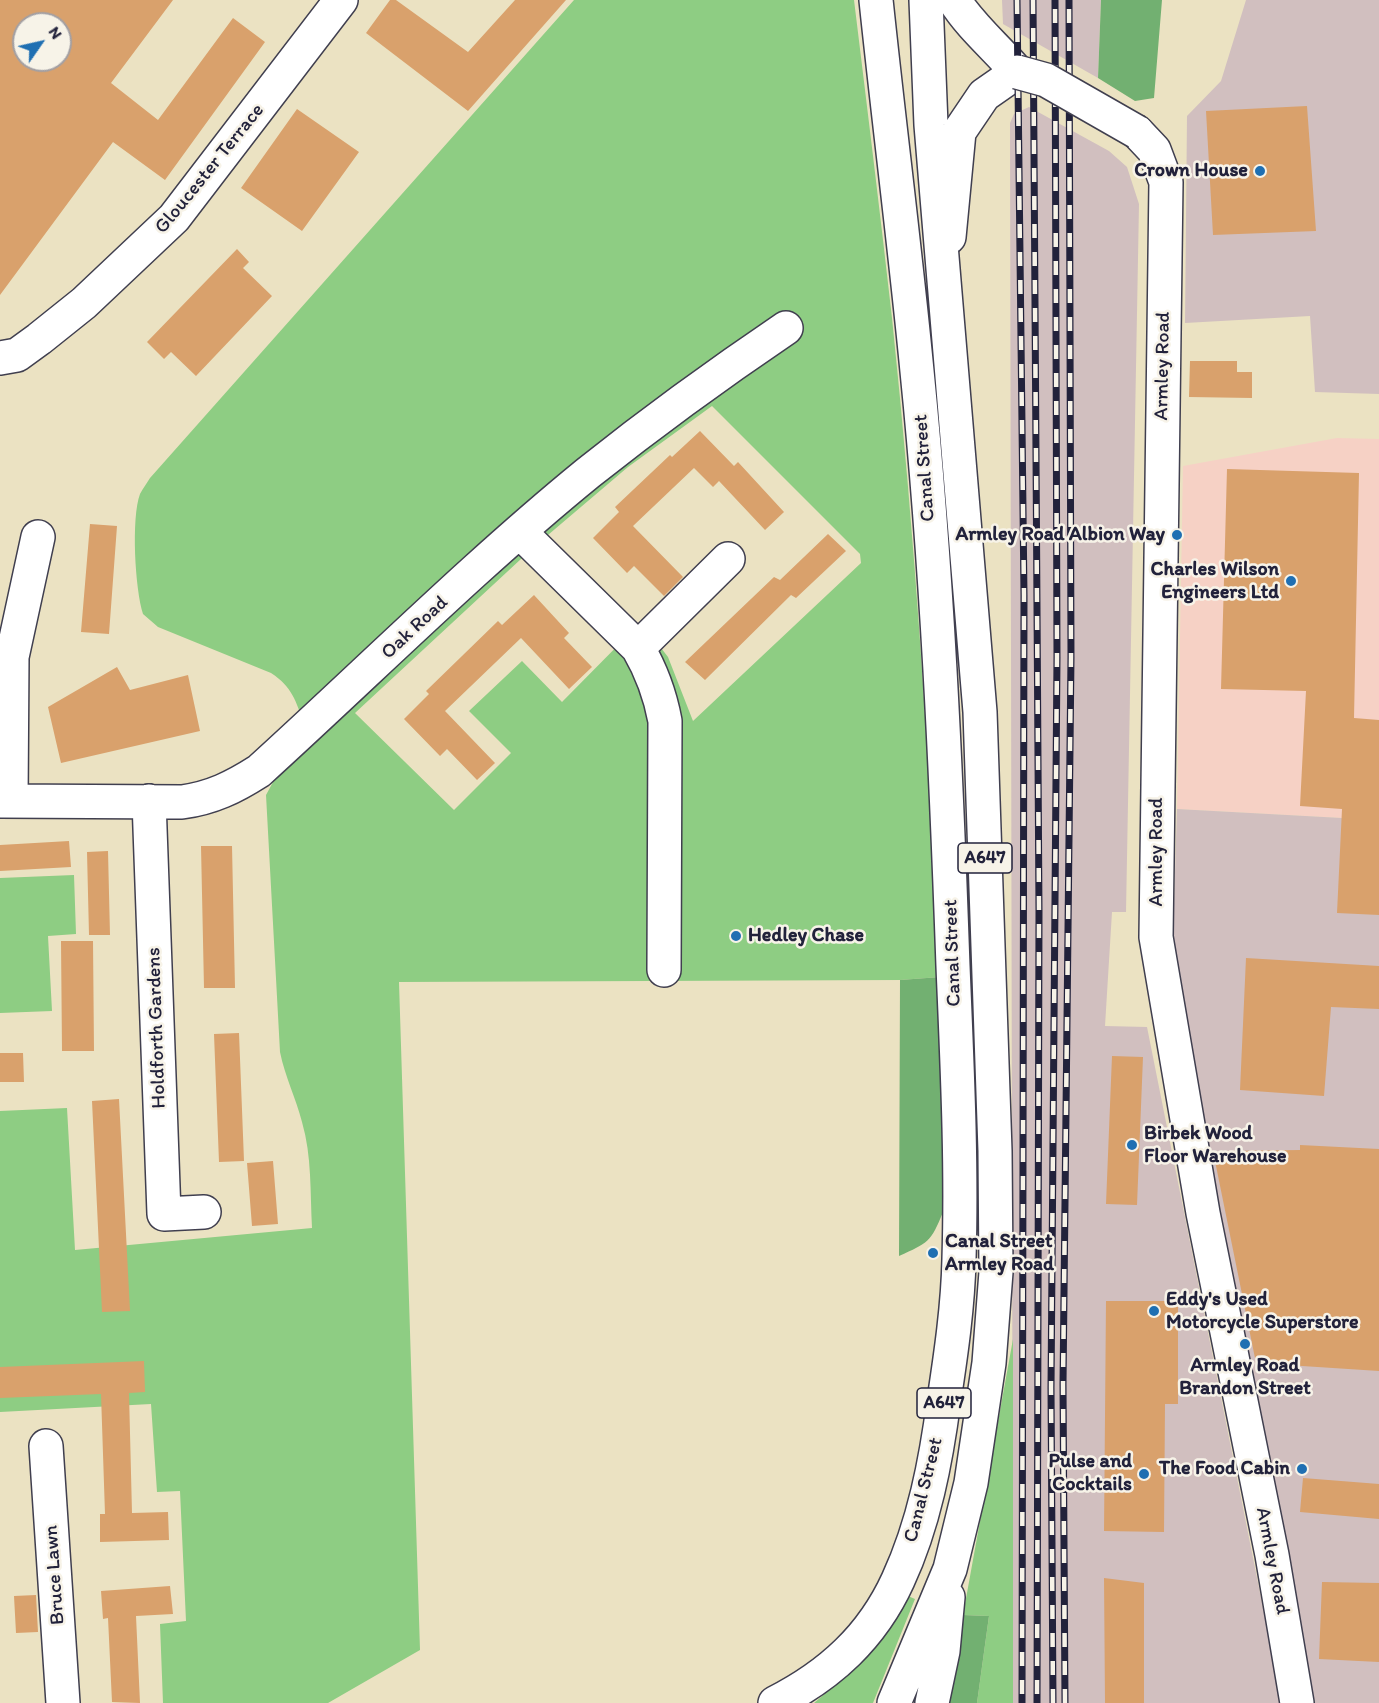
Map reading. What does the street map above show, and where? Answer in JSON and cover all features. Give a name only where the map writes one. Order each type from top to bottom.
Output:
[{"type":"street","name":"Gloucester Terrace","points":[[0,358],[17,355],[84,303],[174,218],[341,0]]},
{"type":"street","name":"Canal Street","points":[[775,1703],[803,1689],[846,1658],[878,1617],[898,1579],[922,1514],[936,1457],[960,1260],[956,1043],[944,722],[917,374],[876,0]]},
{"type":"street","name":"Canal Street","points":[[894,1703],[950,1569],[970,1483],[989,1363],[996,1272],[995,1151],[980,711],[931,125],[926,0]]},
{"type":"street","points":[[944,284],[959,132],[984,95],[1017,72],[1001,52],[979,34],[961,4]]},
{"type":"street","name":"Armley Road","points":[[1017,72],[1047,80],[1137,132],[1154,150],[1166,182],[1156,937],[1203,1212],[1272,1555],[1298,1703]]},
{"type":"street","name":"Oak Road","points":[[6,801],[206,799],[259,771],[520,532],[588,474],[696,390],[786,328]]},
{"type":"street","points":[[520,532],[638,648],[652,671],[665,721],[664,970]]},
{"type":"street","points":[[6,801],[12,657],[38,537]]},
{"type":"street","points":[[638,648],[728,560]]},
{"type":"street","name":"Holdforth Gardens","points":[[149,801],[164,1214],[204,1212]]},
{"type":"street","name":"Bruce Lawn","points":[[46,1446],[63,1703]]},
{"type":"street","name":"A647","points":[[932,1703],[943,1651],[950,1569]]},
{"type":"shaded area","points":[[1002,0],[1101,0],[1098,78],[1003,24]]},
{"type":"shaded area","points":[[1246,0],[1379,0],[1379,394],[1315,392],[1310,316],[1185,323],[1187,116],[1221,81]]},
{"type":"shaded area","points":[[1029,107],[1109,151],[1127,167],[1139,204],[1126,912],[1112,912],[1105,1026],[1147,1027],[1282,1703],[1013,1703],[1010,123],[1014,114]]},
{"type":"shaded area","points":[[1337,438],[1379,439],[1379,820],[1177,809],[1183,466]]},
{"type":"shaded area","points":[[1177,809],[1379,820],[1379,1703],[1315,1703],[1229,1277],[1173,936]]},
{"type":"green space","points":[[574,0],[854,0],[892,318],[908,482],[926,730],[940,977],[900,980],[399,982],[420,1650],[328,1703],[163,1703],[160,1624],[186,1621],[180,1491],[157,1492],[151,1404],[0,1412],[0,1111],[67,1108],[75,1250],[312,1228],[309,1161],[305,1135],[280,1052],[266,795],[304,725],[289,689],[271,673],[158,627],[143,614],[136,571],[135,536],[137,505],[140,494],[150,478]],"holes":[[[712,406],[860,554],[861,563],[693,721],[668,657],[641,622],[562,702],[522,661],[469,711],[511,753],[454,810],[355,713],[535,546],[628,467]]]},
{"type":"green space","points":[[1101,0],[1162,0],[1154,98],[1135,101],[1098,78]]},
{"type":"green space","points":[[74,875],[76,934],[48,936],[52,1011],[0,1013],[0,878]]},
{"type":"green space","points":[[940,977],[943,1212],[935,1230],[923,1244],[899,1256],[900,980]]},
{"type":"green space","points":[[1013,1339],[1013,1703],[977,1703],[989,1616],[963,1615]]},
{"type":"green space","points":[[908,1596],[915,1599],[873,1703],[814,1703],[855,1668],[882,1636]]},
{"type":"green space","points":[[963,1615],[989,1616],[977,1703],[946,1703]]},
{"type":"building","points":[[0,0],[173,0],[111,83],[158,120],[233,18],[265,42],[165,180],[113,142],[0,295]]},
{"type":"building","points":[[390,0],[396,0],[468,52],[515,0],[566,0],[468,111],[366,33]]},
{"type":"building","name":"Crown House","points":[[1307,106],[1316,231],[1213,235],[1206,111]]},
{"type":"building","points":[[297,109],[359,152],[302,231],[241,188]]},
{"type":"building","points":[[237,249],[249,262],[243,268],[272,296],[196,376],[171,352],[164,359],[147,342]]},
{"type":"building","points":[[1190,361],[1237,361],[1237,372],[1252,372],[1252,398],[1189,397]]},
{"type":"building","points":[[700,431],[734,466],[738,462],[784,512],[765,530],[719,481],[713,487],[694,468],[633,526],[683,577],[664,596],[634,566],[627,573],[593,538],[619,512],[615,507],[670,455],[672,457]]},
{"type":"building","name":"Charles Wilson Engineers Ltd","points":[[1227,469],[1359,473],[1354,718],[1379,720],[1379,915],[1337,913],[1342,809],[1300,806],[1306,691],[1221,689]]},
{"type":"building","points":[[90,524],[117,526],[109,634],[81,632]]},
{"type":"building","points":[[828,534],[846,551],[796,598],[791,595],[705,680],[685,662],[774,577],[780,580]]},
{"type":"building","points":[[534,595],[569,633],[564,638],[592,667],[569,689],[521,638],[445,711],[495,763],[477,780],[447,749],[440,756],[404,719],[429,694],[426,691],[498,621],[502,625]]},
{"type":"building","points":[[117,667],[130,690],[188,675],[200,731],[61,763],[48,707]]},
{"type":"building","points":[[69,841],[71,867],[0,871],[0,845]]},
{"type":"building","points":[[201,846],[232,846],[235,988],[204,988]]},
{"type":"building","points":[[108,851],[110,935],[89,935],[87,852]]},
{"type":"building","points":[[61,941],[93,941],[94,1051],[62,1051]]},
{"type":"building","points":[[1246,958],[1379,966],[1379,1009],[1331,1007],[1324,1096],[1240,1090]]},
{"type":"building","points":[[239,1033],[244,1161],[219,1162],[214,1034]]},
{"type":"building","points":[[0,1053],[23,1053],[24,1082],[0,1082]]},
{"type":"building","points":[[1112,1056],[1143,1057],[1137,1205],[1106,1204]]},
{"type":"building","points":[[119,1099],[130,1311],[102,1312],[92,1101]]},
{"type":"building","points":[[1300,1145],[1379,1149],[1379,1371],[1256,1363],[1215,1161],[1225,1151],[1300,1150]]},
{"type":"building","points":[[273,1161],[278,1224],[252,1226],[247,1163]]},
{"type":"building","points":[[1106,1301],[1178,1301],[1178,1404],[1165,1404],[1164,1532],[1104,1531]]},
{"type":"building","points":[[144,1361],[145,1392],[129,1393],[132,1513],[168,1512],[169,1540],[100,1542],[100,1514],[105,1514],[101,1394],[0,1398],[0,1367]]},
{"type":"building","points":[[1303,1478],[1379,1484],[1379,1519],[1300,1512]]},
{"type":"building","points":[[1104,1578],[1144,1583],[1144,1703],[1105,1703]]},
{"type":"building","points":[[1322,1582],[1379,1583],[1379,1662],[1319,1659]]},
{"type":"building","points":[[170,1586],[173,1614],[136,1616],[140,1703],[112,1702],[108,1618],[103,1619],[101,1591]]},
{"type":"building","points":[[36,1595],[38,1632],[16,1633],[14,1596]]},
{"type":"railway","points":[[1017,0],[1024,595],[1022,1703]]},
{"type":"railway","points":[[1033,0],[1039,910],[1037,1703]]},
{"type":"railway","points":[[1053,1703],[1051,1387],[1057,657],[1055,0]]},
{"type":"railway","points":[[1065,1703],[1063,1384],[1071,657],[1069,0]]},
{"type":"place","name":"Crown House","points":[[1260,171]]},
{"type":"place","name":"Armley Road Albion Way","points":[[1177,535]]},
{"type":"place","name":"Charles Wilson Engineers Ltd","points":[[1291,581]]},
{"type":"place","name":"Hedley Chase","points":[[736,936]]},
{"type":"place","name":"Birbek Wood Floor Warehouse","points":[[1132,1145]]},
{"type":"place","name":"Canal Street Armley Road","points":[[933,1253]]},
{"type":"place","name":"Eddy's Used Motorcycle Superstore","points":[[1154,1311]]},
{"type":"place","name":"Armley Road Brandon Street","points":[[1245,1344]]},
{"type":"place","name":"The Food Cabin","points":[[1302,1469]]},
{"type":"place","name":"Pulse and Cocktails","points":[[1144,1474]]}]
